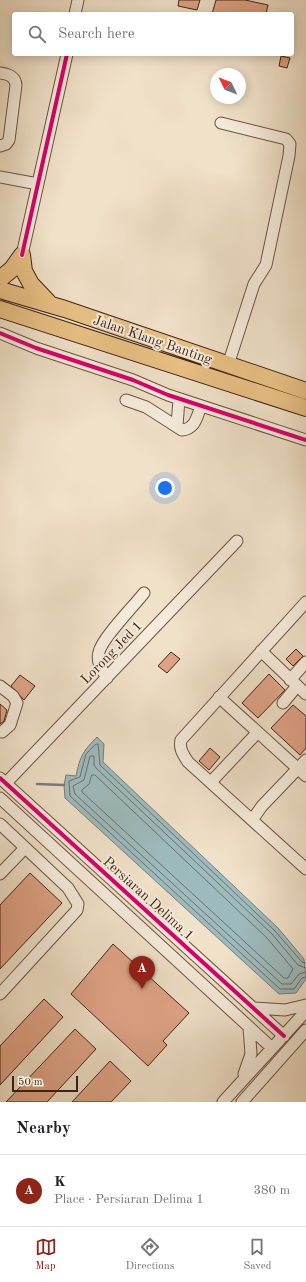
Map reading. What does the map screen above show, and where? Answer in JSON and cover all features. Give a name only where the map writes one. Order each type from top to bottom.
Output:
[{"type":"highway","points":[[0,279],[12,269],[22,255]]},
{"type":"highway","points":[[22,255],[24,271],[31,284],[52,305]]},
{"type":"highway","name":"Jalan Klang Banting","points":[[0,290],[52,305],[306,391]]},
{"type":"highway","points":[[0,308],[8,303],[17,303],[71,321],[156,340]]},
{"type":"highway","name":"Jalan Klang Banting","points":[[0,308],[306,408]]},
{"type":"street","points":[[75,12],[78,0]]},
{"type":"street","points":[[22,255],[66,56]]},
{"type":"street","points":[[0,73],[8,74],[12,77],[16,85],[8,140],[6,144],[0,146]]},
{"type":"street","points":[[221,123],[286,139],[290,144],[289,156],[266,265],[254,284],[228,365]]},
{"type":"street","points":[[0,177],[38,184]]},
{"type":"street","points":[[0,333],[36,348],[133,380],[179,399],[306,440]]},
{"type":"street","points":[[177,426],[179,399]]},
{"type":"street","points":[[126,400],[146,407],[182,430],[188,430],[193,426],[201,406]]},
{"type":"street","name":"Lorong Jed 1","points":[[3,780],[107,678],[237,541]]},
{"type":"street","points":[[107,678],[99,665],[99,652],[107,638],[144,593]]},
{"type":"street","points":[[304,607],[261,651],[181,740],[181,751],[188,762],[306,869]]},
{"type":"street","points":[[261,651],[306,694]]},
{"type":"street","points":[[283,703],[306,662]]},
{"type":"street","points":[[0,686],[13,696],[16,703],[10,725],[2,732]]},
{"type":"street","points":[[219,697],[302,772]]},
{"type":"street","points":[[211,782],[257,732]]},
{"type":"street","points":[[252,820],[262,806],[302,772],[306,760]]},
{"type":"street","name":"Persiaran Delima 1","points":[[3,780],[284,1036]]},
{"type":"street","name":"Persiaran Delima 1","points":[[0,798],[272,1048]]},
{"type":"street","points":[[0,824],[68,888],[78,904],[77,910],[0,994]]},
{"type":"street","points":[[0,874],[25,848]]},
{"type":"street","points":[[113,902],[125,891]]},
{"type":"street","points":[[254,1008],[285,1010],[306,1005]]},
{"type":"street","points":[[223,1102],[306,1011]]},
{"type":"street","points":[[238,1087],[248,1067],[251,1054],[249,1027]]},
{"type":"street","points":[[242,1102],[306,1030]]},
{"type":"water","points":[[97,737],[104,744],[103,762],[278,928],[304,959],[306,979],[296,993],[279,994],[65,798],[64,785],[66,775],[76,776],[83,754],[88,746]]},
{"type":"building","points":[[179,0],[200,0],[197,10],[178,6]]},
{"type":"building","points":[[216,0],[245,0],[268,5],[266,12],[213,12]]},
{"type":"building","points":[[281,56],[290,58],[287,68],[279,66]]},
{"type":"building","points":[[296,649],[303,656],[293,666],[286,659]]},
{"type":"building","points":[[171,652],[180,659],[167,673],[158,666]]},
{"type":"building","points":[[269,674],[285,690],[258,718],[242,703]]},
{"type":"building","points":[[20,675],[35,686],[24,700],[11,686]]},
{"type":"building","points":[[0,704],[7,710],[4,721],[0,724]]},
{"type":"building","points":[[293,705],[306,716],[306,748],[300,755],[271,728]]},
{"type":"building","points":[[210,748],[220,757],[209,770],[199,761]]},
{"type":"building","points":[[30,873],[62,903],[0,969],[0,905]]},
{"type":"building","points":[[113,944],[189,1013],[163,1041],[167,1045],[148,1066],[71,994]]},
{"type":"building","points":[[44,999],[63,1017],[0,1085],[0,1046]]},
{"type":"building","points":[[75,1029],[96,1049],[47,1102],[6,1102]]},
{"type":"building","points":[[110,1061],[131,1081],[111,1102],[72,1102]]},
{"type":"waterway","points":[[37,784],[64,785]]},
{"type":"cycle path","points":[[22,255],[67,56]]},
{"type":"cycle path","points":[[0,333],[36,348],[133,380],[168,395],[306,440]]},
{"type":"cycle path","points":[[0,778],[284,1036]]},
{"type":"place","name":"K","points":[[142,989]]}]
